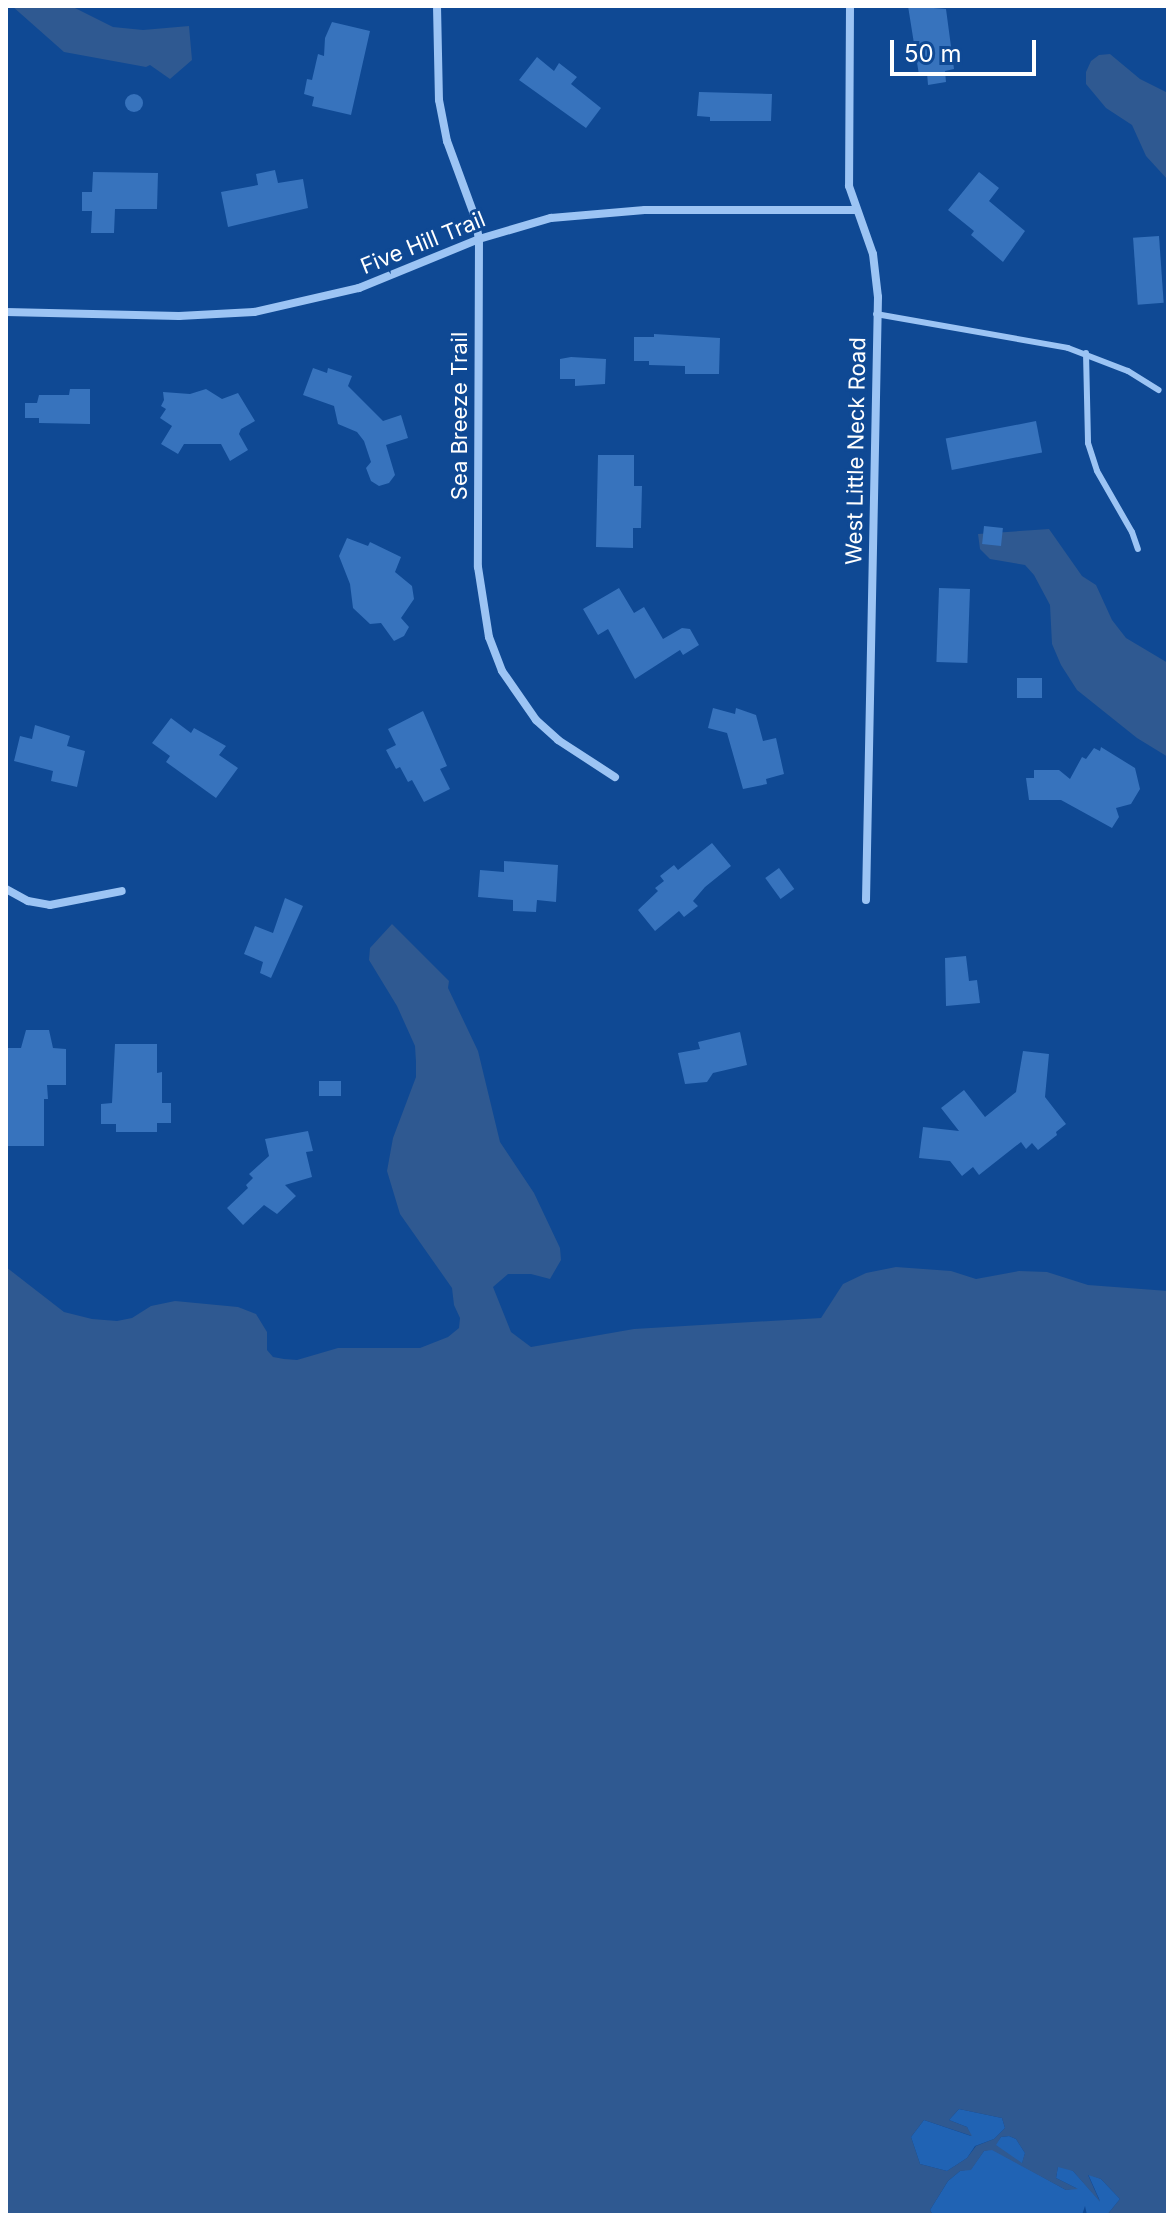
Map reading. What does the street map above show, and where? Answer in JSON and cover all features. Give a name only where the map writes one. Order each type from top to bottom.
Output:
[{"type":"street","name":"Sea Breeze Trail","points":[[437,6],[439,100],[447,141],[479,239],[478,567],[489,637],[502,671],[536,720],[558,740],[615,777]]},
{"type":"street","name":"West Little Neck Road","points":[[850,6],[847,159],[855,210],[873,254],[877,277],[866,900]]},
{"type":"street","name":"Five Hill Trail","points":[[6,312],[113,316],[254,312],[359,288],[479,239],[551,218],[595,212],[855,210]]},
{"type":"street","points":[[6,889],[28,901],[50,905],[122,891]]},
{"type":"lane","points":[[876,314],[1086,353],[1128,371],[1159,390]]},
{"type":"lane","points":[[1086,353],[1088,443],[1097,471],[1132,532],[1138,549]]},
{"type":"shaded area","points":[[12,6],[71,6],[113,27],[143,30],[189,26],[192,60],[170,79],[150,65],[146,67],[64,52]]},
{"type":"shaded area","points":[[1110,54],[1140,79],[1168,93],[1168,180],[1146,156],[1132,125],[1106,108],[1086,84],[1086,72],[1091,61],[1099,55]]},
{"type":"shaded area","points":[[1049,529],[1082,576],[1096,585],[1112,620],[1126,638],[1168,663],[1168,757],[1137,738],[1077,690],[1052,644],[1050,605],[1025,565],[990,559],[980,549],[978,534]]},
{"type":"shaded area","points":[[392,924],[449,981],[448,988],[478,1051],[500,1142],[534,1193],[560,1248],[561,1260],[550,1279],[531,1274],[508,1274],[493,1287],[511,1332],[531,1347],[634,1329],[821,1318],[843,1284],[866,1273],[896,1267],[951,1271],[976,1279],[1019,1271],[1047,1272],[1088,1285],[1168,1291],[1168,2215],[1107,2215],[1120,2199],[1101,2179],[1088,2175],[1100,2202],[1073,2171],[1058,2167],[1056,2178],[1078,2189],[1066,2190],[992,2150],[984,2151],[971,2170],[960,2171],[948,2181],[930,2210],[933,2215],[6,2215],[6,1267],[64,1312],[92,1319],[117,1321],[132,1318],[151,1306],[175,1301],[238,1307],[256,1314],[267,1332],[267,1350],[273,1357],[284,1359],[297,1360],[338,1348],[420,1348],[448,1337],[459,1328],[460,1318],[454,1305],[452,1288],[400,1214],[387,1171],[393,1138],[416,1077],[415,1046],[397,1006],[369,960],[370,948]],"holes":[[[959,2109],[1002,2118],[1005,2128],[994,2139],[976,2146],[967,2158],[947,2171],[920,2164],[911,2137],[924,2120],[972,2136],[967,2127],[949,2120]],[[1001,2137],[1016,2139],[1025,2153],[1022,2163],[996,2145]]]},
{"type":"shaded area","points":[[959,2109],[1002,2118],[1005,2128],[994,2139],[975,2146],[967,2158],[947,2171],[920,2164],[911,2137],[924,2120],[971,2136],[967,2127],[949,2120]]},
{"type":"shaded area","points":[[1001,2137],[1016,2139],[1025,2153],[1022,2164],[995,2145]]},
{"type":"shaded area","points":[[992,2149],[1066,2190],[1076,2188],[1056,2178],[1058,2166],[1064,2166],[1073,2171],[1100,2201],[1088,2174],[1101,2179],[1120,2199],[1107,2215],[1087,2215],[1085,2206],[1082,2215],[933,2215],[930,2210],[948,2181],[960,2171],[971,2169],[984,2151]]},
{"type":"building","points":[[908,6],[946,9],[954,69],[945,71],[946,82],[928,85],[927,73],[919,75]]},
{"type":"building","points":[[332,22],[370,31],[351,115],[312,106],[314,97],[304,94],[307,79],[312,80],[318,54],[324,56],[325,38]]},
{"type":"building","points":[[537,57],[554,71],[559,63],[577,77],[571,84],[601,108],[586,128],[519,80]]},
{"type":"building","points":[[699,92],[772,94],[771,121],[710,121],[710,117],[697,116]]},
{"type":"building","points":[[134,94],[143,103],[134,112],[125,103]]},
{"type":"building","points":[[275,170],[278,183],[303,179],[308,208],[228,227],[221,192],[258,185],[256,174]]},
{"type":"building","points":[[93,172],[158,173],[157,209],[115,209],[114,233],[91,233],[92,211],[82,211],[82,192],[92,192]]},
{"type":"building","points":[[979,172],[999,188],[989,201],[1025,231],[1003,262],[971,235],[974,231],[948,210]]},
{"type":"building","points":[[1159,236],[1164,303],[1138,305],[1133,238]]},
{"type":"building","points":[[654,334],[720,338],[719,374],[685,374],[685,366],[649,365],[649,361],[634,361],[634,337],[654,337]]},
{"type":"building","points":[[560,359],[606,359],[605,384],[575,386],[575,379],[560,379]]},
{"type":"building","points":[[313,368],[327,373],[328,368],[352,376],[348,386],[383,421],[401,415],[408,438],[386,445],[395,475],[389,483],[379,486],[371,481],[366,468],[371,462],[364,441],[357,432],[338,424],[334,406],[303,395]]},
{"type":"building","points":[[70,389],[90,389],[90,424],[39,423],[39,418],[25,418],[25,403],[37,403],[39,395],[69,395]]},
{"type":"building","points":[[206,389],[222,399],[238,393],[255,421],[241,429],[239,434],[248,450],[230,461],[221,444],[184,444],[178,454],[161,444],[172,426],[160,418],[166,409],[161,406],[163,392],[190,394]]},
{"type":"building","points":[[1036,421],[1042,452],[952,470],[946,439]]},
{"type":"building","points":[[598,455],[634,455],[634,486],[642,486],[641,528],[633,528],[633,548],[596,547]]},
{"type":"building","points":[[984,526],[1003,528],[1001,546],[982,544]]},
{"type":"building","points":[[347,538],[368,546],[370,542],[401,557],[395,572],[412,586],[414,599],[401,618],[409,627],[404,636],[394,641],[381,623],[370,624],[353,608],[350,584],[339,556]]},
{"type":"building","points":[[619,588],[634,613],[644,607],[663,639],[682,628],[690,629],[699,645],[683,655],[680,650],[635,679],[608,629],[598,635],[583,609]]},
{"type":"building","points":[[939,588],[970,589],[967,663],[936,662]]},
{"type":"building","points":[[1017,678],[1042,678],[1042,698],[1017,698]]},
{"type":"building","points":[[713,708],[735,714],[736,708],[756,715],[763,741],[776,738],[784,774],[766,779],[767,784],[743,789],[727,733],[708,728]]},
{"type":"building","points":[[423,711],[447,766],[440,769],[450,789],[424,802],[412,780],[408,782],[400,767],[396,769],[386,750],[396,745],[388,729]]},
{"type":"building","points":[[171,718],[191,733],[194,728],[226,746],[219,755],[238,768],[216,798],[166,762],[170,756],[152,743]]},
{"type":"building","points":[[35,725],[70,736],[67,746],[85,751],[77,787],[51,781],[53,771],[14,761],[20,736],[32,739]]},
{"type":"building","points":[[1101,747],[1135,768],[1140,789],[1131,804],[1116,808],[1119,817],[1112,828],[1061,800],[1029,800],[1026,778],[1034,778],[1034,770],[1059,770],[1070,779],[1082,757],[1086,759],[1094,748],[1100,751]]},
{"type":"building","points":[[712,843],[731,866],[693,901],[698,906],[684,917],[679,911],[655,931],[638,910],[658,891],[655,888],[664,881],[660,876],[674,865],[678,870]]},
{"type":"building","points":[[504,861],[558,865],[556,902],[537,900],[536,912],[513,911],[513,900],[478,897],[480,870],[504,872]]},
{"type":"building","points":[[779,868],[794,889],[781,899],[765,878]]},
{"type":"building","points":[[285,898],[303,906],[271,978],[260,973],[263,962],[244,954],[255,926],[273,933]]},
{"type":"building","points":[[966,956],[969,981],[977,980],[980,1003],[946,1006],[945,958]]},
{"type":"building","points":[[26,1030],[49,1030],[53,1048],[66,1049],[66,1085],[47,1085],[44,1146],[8,1146],[8,1048],[21,1048]]},
{"type":"building","points":[[740,1032],[747,1065],[713,1073],[707,1082],[685,1084],[678,1053],[700,1049],[698,1042]]},
{"type":"building","points":[[115,1044],[157,1044],[157,1073],[162,1072],[162,1103],[171,1103],[171,1123],[157,1123],[157,1132],[116,1132],[116,1124],[101,1124],[101,1104],[112,1103]]},
{"type":"building","points":[[1023,1051],[1049,1054],[1045,1097],[1066,1124],[1056,1132],[1057,1135],[1038,1150],[1032,1143],[1026,1149],[1021,1142],[979,1175],[973,1167],[962,1176],[950,1161],[919,1158],[923,1127],[959,1131],[941,1108],[964,1090],[985,1117],[1016,1092]]},
{"type":"building","points":[[319,1081],[341,1081],[341,1096],[319,1096]]},
{"type":"building","points":[[308,1131],[313,1151],[306,1152],[312,1177],[285,1185],[296,1196],[277,1214],[264,1205],[243,1225],[227,1208],[248,1188],[246,1185],[253,1178],[249,1174],[269,1156],[265,1139]]}]
